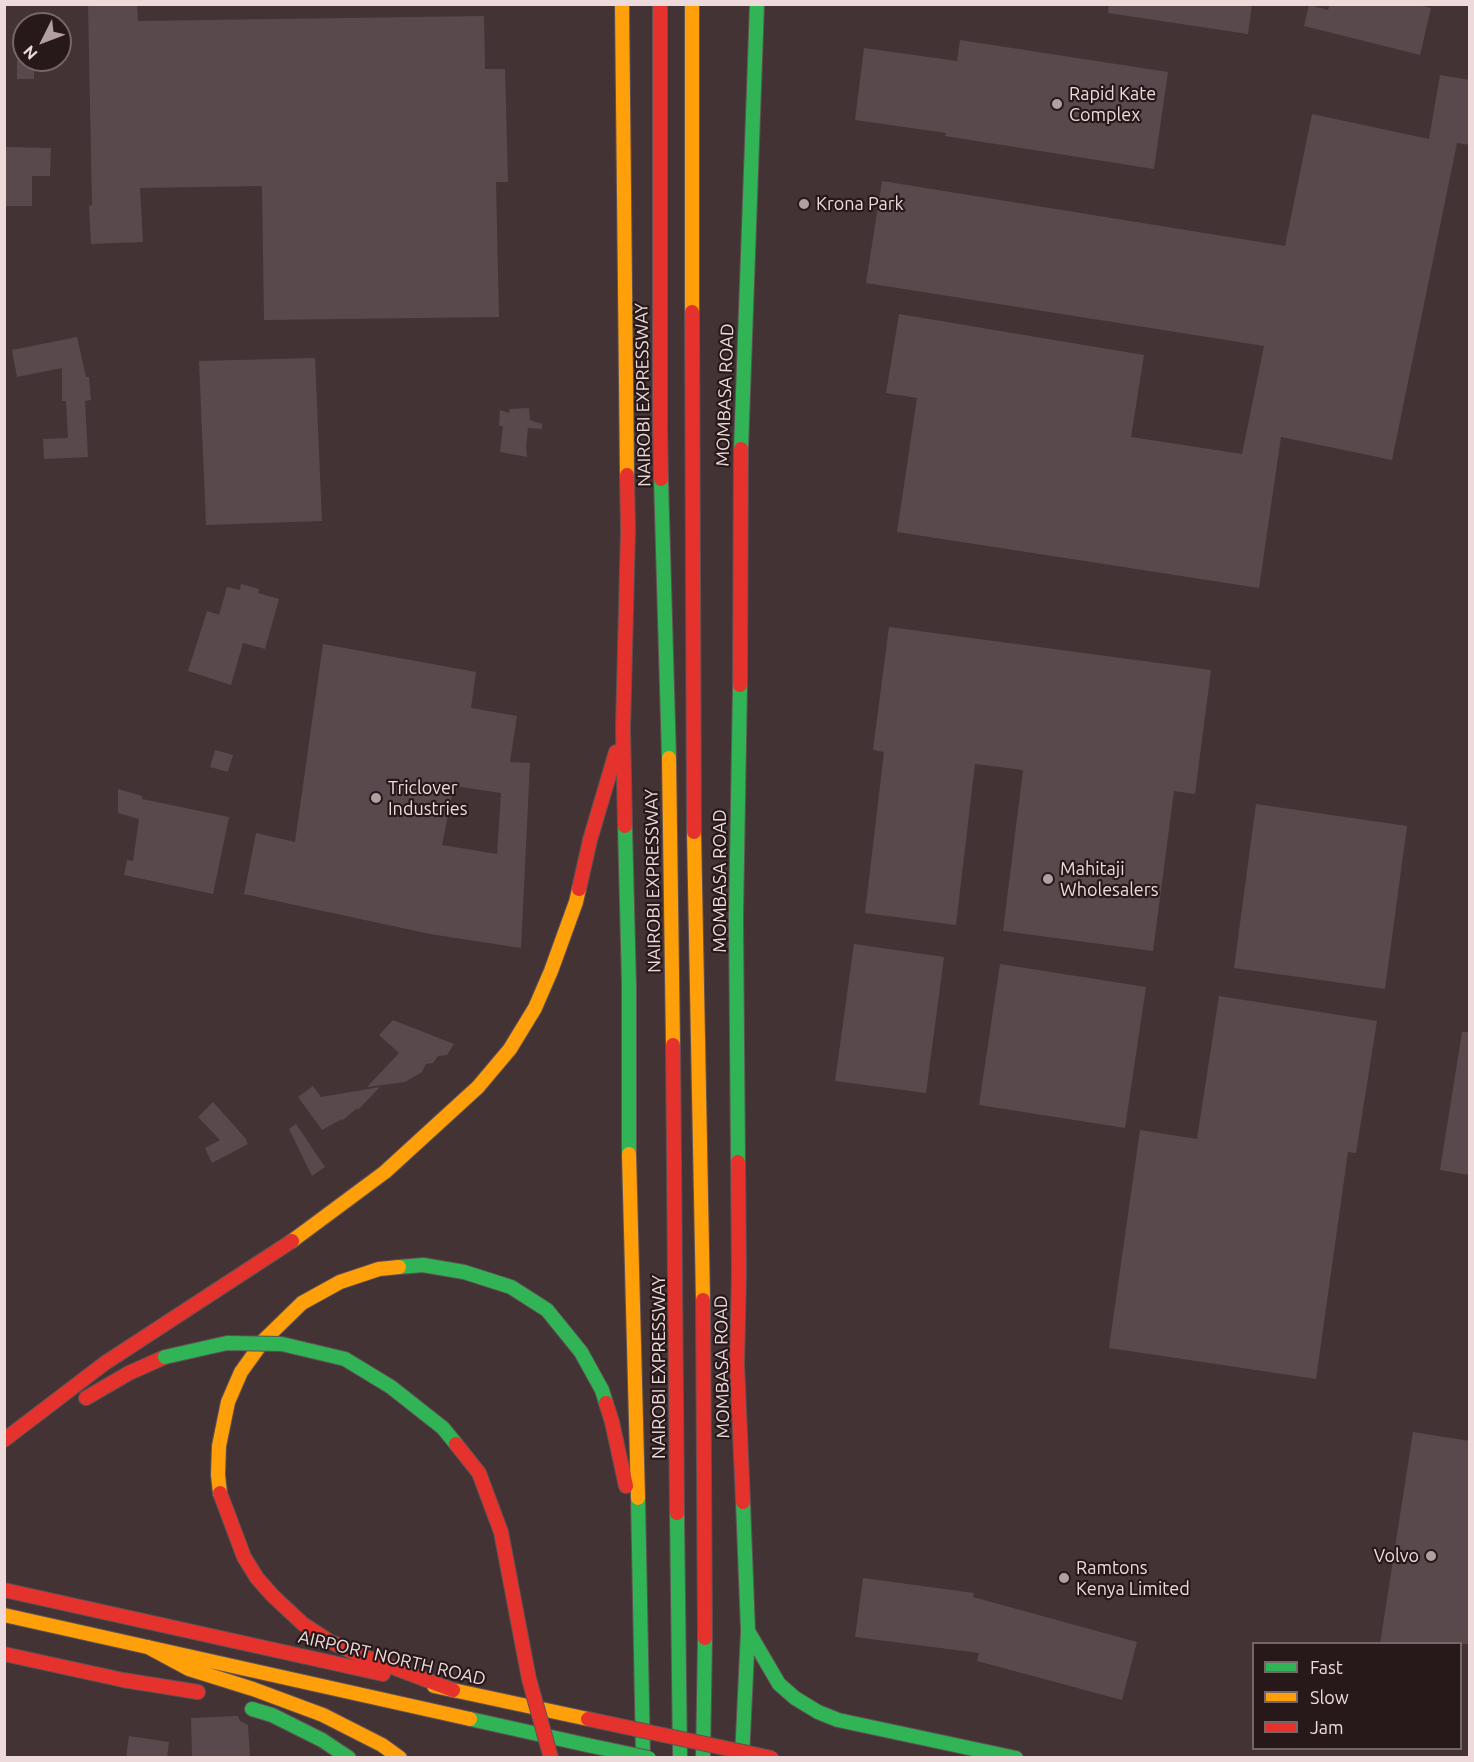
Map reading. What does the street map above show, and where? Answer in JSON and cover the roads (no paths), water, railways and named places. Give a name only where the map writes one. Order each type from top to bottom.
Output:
[{"type":"main road","points":[[622,4],[628,530],[623,728],[629,985],[629,1139],[636,1364],[643,1758]]},
{"type":"main road","name":"NAIROBI EXPRESSWAY","points":[[660,4],[660,430],[670,781],[680,1758]]},
{"type":"main road","points":[[692,4],[693,797],[703,1301],[705,1606],[703,1758]]},
{"type":"main road","points":[[744,4],[753,103]]},
{"type":"main road","name":"MOMBASA ROAD","points":[[742,1758],[748,1631],[737,1364],[739,1262],[736,917],[740,687],[740,490],[756,4]]},
{"type":"main road","points":[[4,1440],[105,1363],[254,1268],[318,1223],[385,1172],[478,1088],[510,1049],[535,1008],[551,971],[576,902],[590,840],[623,728]]},
{"type":"main road","points":[[453,1690],[355,1653],[329,1641],[303,1624],[257,1578],[244,1557],[225,1513],[220,1496],[218,1475],[219,1446],[228,1402],[251,1356],[302,1303],[358,1275],[379,1269],[423,1265],[464,1272],[511,1287],[547,1310],[581,1352],[602,1390],[612,1422],[639,1556]]},
{"type":"main road","points":[[4,1447],[129,1373],[165,1357],[227,1343],[282,1344],[345,1359],[391,1387],[443,1428],[478,1473],[501,1532],[529,1679],[551,1758]]},
{"type":"main road","name":"AIRPORT NORTH ROAD","points":[[4,1590],[772,1758]]},
{"type":"main road","points":[[4,1615],[649,1758]]},
{"type":"main road","points":[[748,1631],[779,1684],[795,1698],[818,1712],[838,1720],[1016,1758]]},
{"type":"main road","points":[[148,1647],[189,1669],[253,1689],[323,1715],[382,1745],[400,1758]]},
{"type":"main road","points":[[4,1654],[123,1680],[203,1693]]},
{"type":"main road","points":[[240,1705],[272,1715],[321,1740],[349,1758]]},
{"type":"place","name":"Rapid Kate Complex","points":[[1057,104]]},
{"type":"place","name":"Krona Park","points":[[804,204]]},
{"type":"place","name":"Triclover Industries","points":[[376,798]]},
{"type":"place","name":"Mahitaji Wholesalers","points":[[1048,879]]},
{"type":"place","name":"Volvo","points":[[1431,1556]]},
{"type":"place","name":"Ramtons Kenya Limited","points":[[1064,1578]]}]
